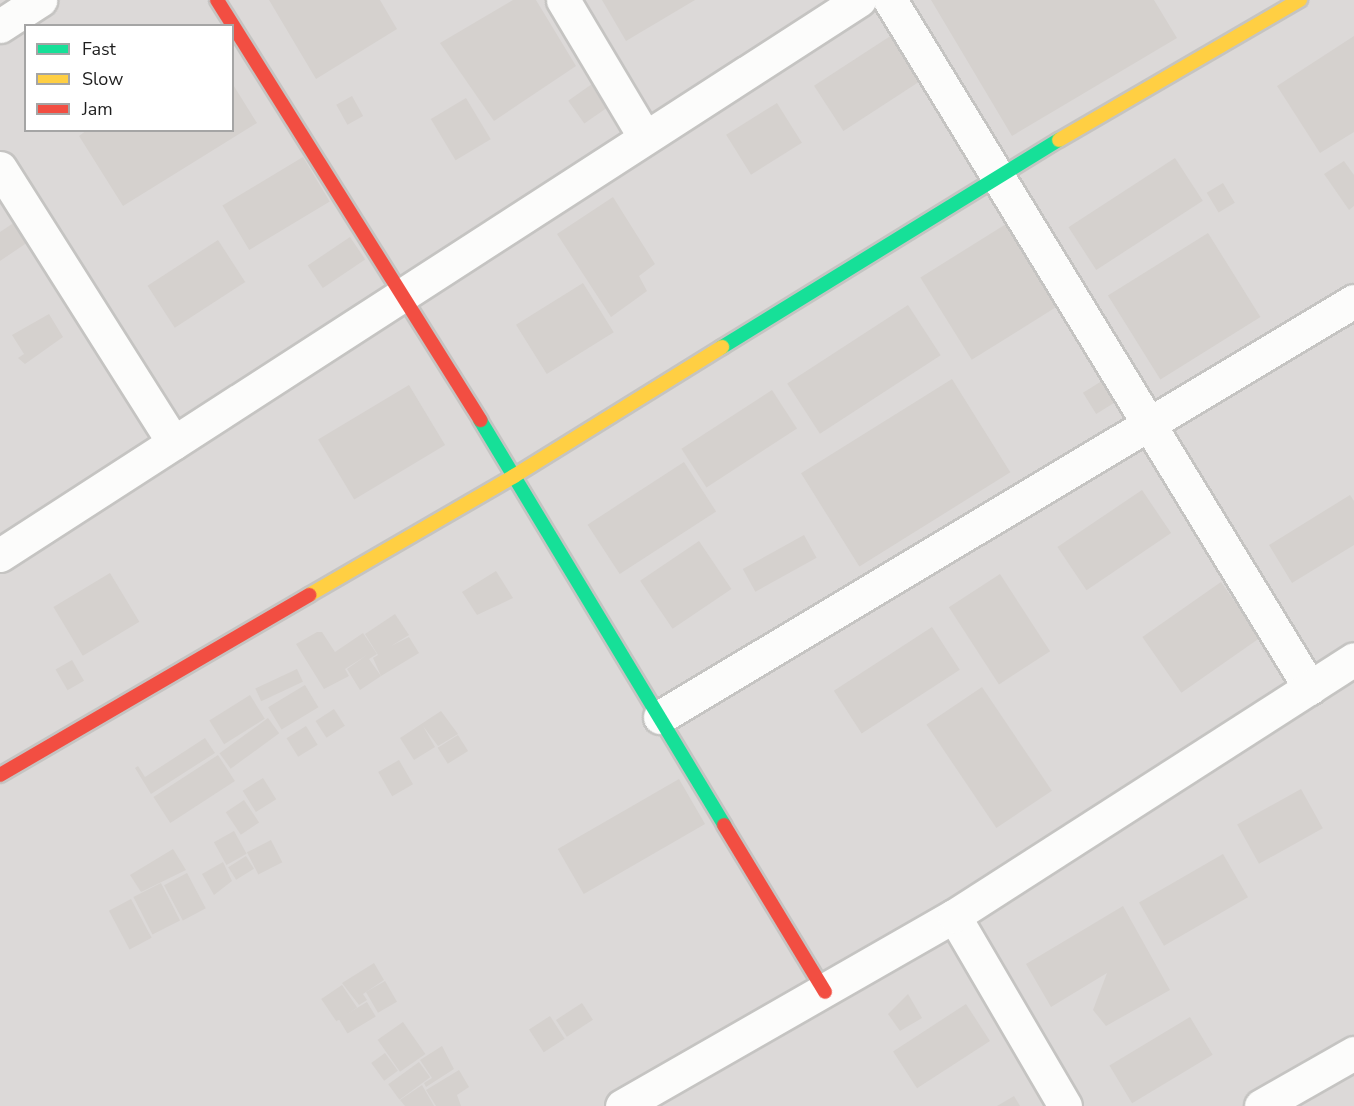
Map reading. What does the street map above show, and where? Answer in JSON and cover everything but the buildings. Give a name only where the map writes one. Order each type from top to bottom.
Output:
[{"type":"street","points":[[217,0],[232,24]]},
{"type":"street","points":[[563,0],[644,136]]},
{"type":"street","points":[[0,555],[406,296],[644,136],[859,0]]},
{"type":"street","points":[[890,0],[999,175],[1310,688]]},
{"type":"street","points":[[0,775],[514,476],[999,175],[1300,0]]},
{"type":"street","points":[[0,26],[29,3]]},
{"type":"street","points":[[234,27],[406,296],[825,992]]},
{"type":"street","points":[[0,168],[174,443]]},
{"type":"street","points":[[660,717],[1147,422],[1354,301]]},
{"type":"street","points":[[622,1106],[825,992],[954,916],[1354,660]]},
{"type":"street","points":[[954,916],[1065,1106]]},
{"type":"street","points":[[1262,1106],[1354,1053]]},
{"type":"shaded area","points":[[0,0],[1354,0],[1354,1106],[0,1106]]},
{"type":"traffic: fast","points":[[722,347],[1059,140]]},
{"type":"traffic: fast","points":[[480,420],[724,825]]},
{"type":"traffic: slow","points":[[1059,140],[1300,0]]},
{"type":"traffic: slow","points":[[309,595],[514,476],[722,347]]},
{"type":"traffic: jam","points":[[217,0],[232,24]]},
{"type":"traffic: jam","points":[[234,27],[480,420]]},
{"type":"traffic: jam","points":[[0,775],[309,595]]},
{"type":"traffic: jam","points":[[724,825],[825,992]]}]
